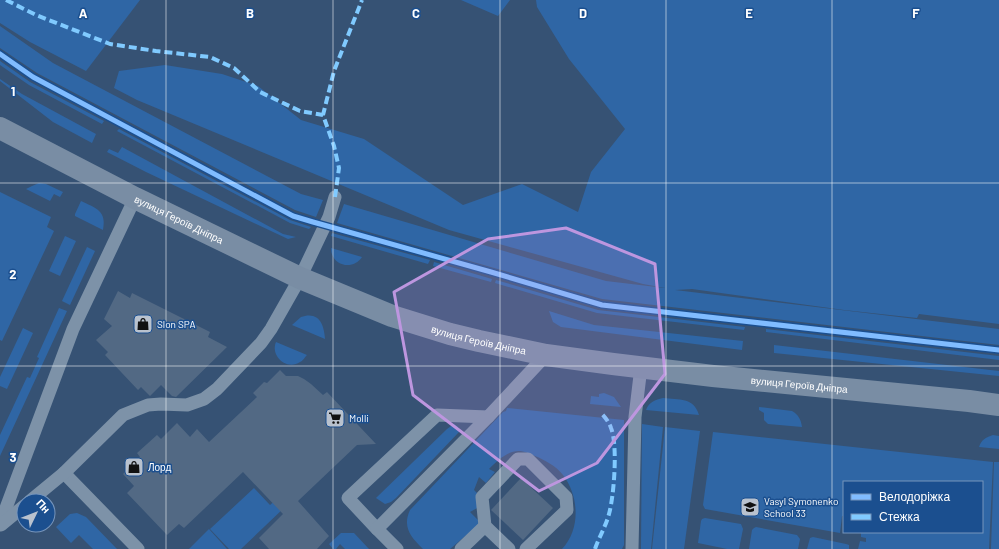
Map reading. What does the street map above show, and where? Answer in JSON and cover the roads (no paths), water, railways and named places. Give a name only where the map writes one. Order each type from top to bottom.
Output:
[{"type":"main road","name":"вулиця Героїв Дніпра","points":[[0,128],[135,198],[300,278],[356,302],[422,326],[478,341],[546,355],[640,367],[909,394],[999,405]]},
{"type":"lane","points":[[40,493],[64,473],[123,415],[148,405],[187,405],[204,399],[217,389],[261,344],[271,329],[300,278],[329,217],[335,197]]},
{"type":"lane","points":[[0,525],[73,329],[135,198]]},
{"type":"lane","points":[[378,529],[488,417],[546,355]]},
{"type":"lane","points":[[632,549],[635,417],[640,367]]},
{"type":"lane","points":[[397,549],[348,498],[437,415],[488,417]]},
{"type":"lane","points":[[509,549],[485,526],[482,497],[518,458],[528,459],[566,497],[567,510],[526,549]]},
{"type":"lane","points":[[64,473],[138,549]]},
{"type":"lane","points":[[0,525],[16,512]]},
{"type":"lane","points":[[461,549],[485,526]]},
{"type":"place","name":"Slon SPA","points":[[143,324]]},
{"type":"place","name":"Molli","points":[[335,418]]},
{"type":"place","name":"Лорд","points":[[134,467]]},
{"type":"place","name":"Vasyl Symonenko School 33","points":[[750,507]]}]
